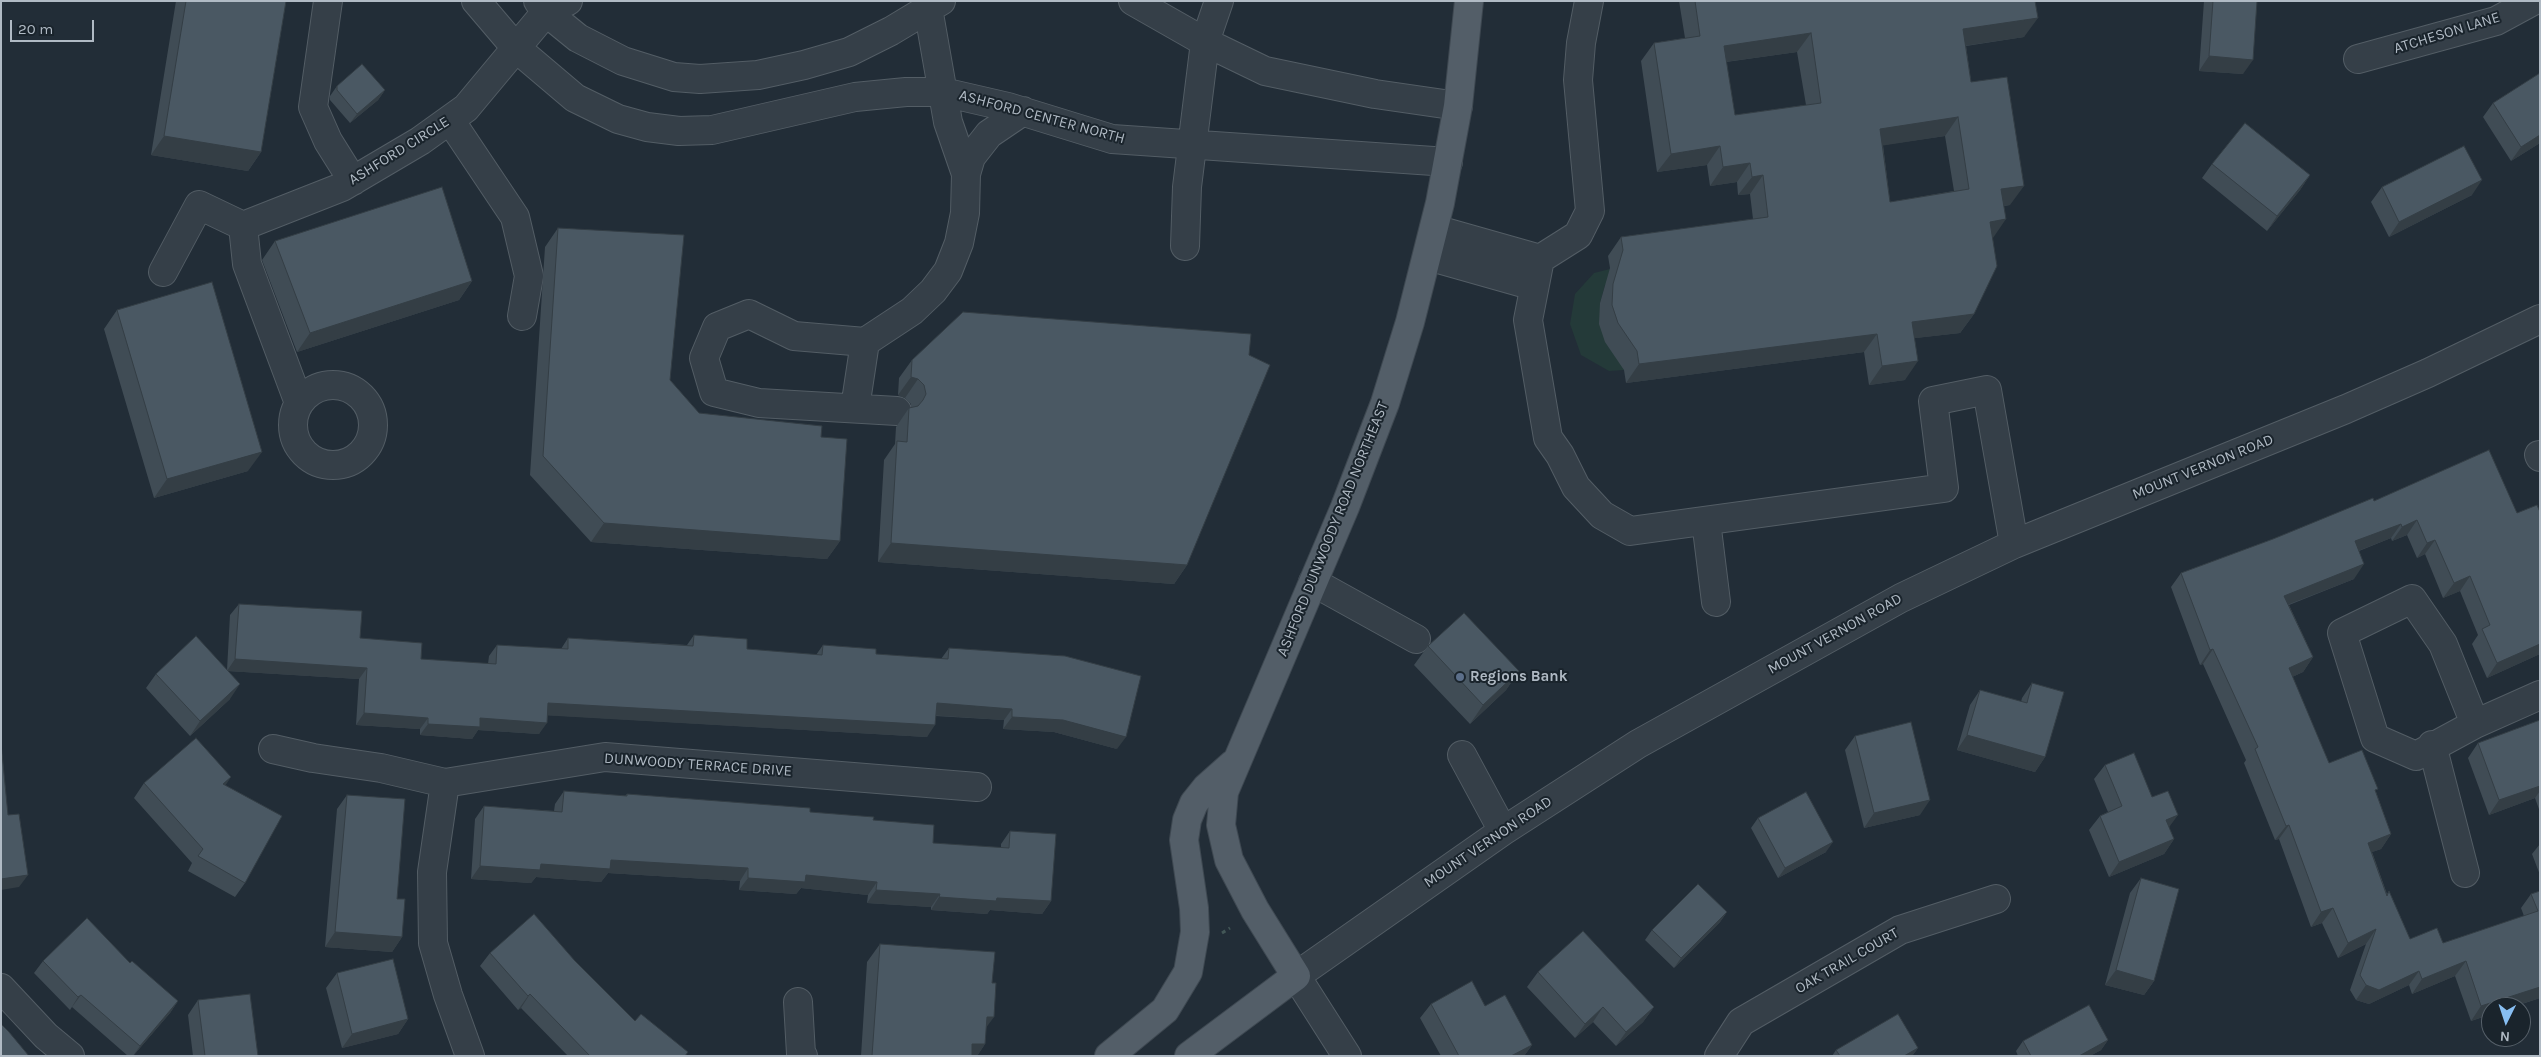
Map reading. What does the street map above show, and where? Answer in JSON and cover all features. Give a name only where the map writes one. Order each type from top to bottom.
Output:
[{"type":"main road","name":"ASHFORD DUNWOODY ROAD NORTHEAST","points":[[1296,976],[1236,877],[1224,843],[1221,809],[1224,792],[1364,460],[1385,403],[1428,256],[1448,162],[1458,106],[1469,1]]},
{"type":"main road","points":[[1109,1056],[1165,1010],[1188,972],[1195,932],[1194,908],[1184,840],[1186,820],[1194,803],[1206,788],[1236,761]]},
{"type":"main road","name":"MOUNT VERNON ROAD","points":[[1189,1056],[1296,976]]},
{"type":"street","points":[[328,1],[313,107],[328,141],[352,181]]},
{"type":"street","name":"ASHFORD CENTER NORTH","points":[[476,1],[516,48],[575,98],[594,110],[647,128],[679,131],[729,126],[855,97],[906,92],[943,92],[1023,111],[1112,139],[1448,162]]},
{"type":"street","points":[[1133,1],[1246,64],[1287,78],[1458,106]]},
{"type":"street","points":[[1185,246],[1187,187],[1205,42],[1219,1]]},
{"type":"street","points":[[1589,1],[1581,43],[1578,80],[1590,211],[1578,236],[1540,259],[1528,320],[1548,438],[1560,454],[1576,487],[1602,515],[1630,531],[1944,488],[1933,401],[1987,390],[2014,544]]},
{"type":"street","name":"ATCHESON LANE","points":[[2358,59],[2496,21],[2533,1]]},
{"type":"street","points":[[551,5],[578,38],[623,61],[674,77],[700,78],[758,75],[804,65],[849,52],[892,31],[935,5],[943,92],[948,122],[966,174]]},
{"type":"street","name":"ASHFORD CIRCLE","points":[[243,226],[342,187],[420,142],[466,108],[551,5]]},
{"type":"street","points":[[897,411],[759,403],[714,392],[704,358],[717,327],[749,314],[794,336],[865,342],[912,311],[933,292],[948,271],[959,243],[964,213],[966,174],[971,157],[989,134],[1023,111]]},
{"type":"street","points":[[450,120],[515,218],[529,276],[522,316]]},
{"type":"street","points":[[163,272],[199,205],[243,226],[247,264],[299,403]]},
{"type":"street","points":[[1434,229],[1540,259]]},
{"type":"street","points":[[1428,256],[1534,286]]},
{"type":"street","name":"MOUNT VERNON ROAD","points":[[1296,976],[1503,831],[1638,744],[1901,598],[2014,544],[2346,409],[2428,373],[2540,319]]},
{"type":"street","points":[[855,408],[865,342]]},
{"type":"street","points":[[1706,521],[1716,602]]},
{"type":"street","points":[[1313,582],[1416,639]]},
{"type":"street","points":[[2475,724],[2443,644],[2412,599],[2342,633],[2375,738],[2416,756],[2432,745],[2540,695]]},
{"type":"street","points":[[2432,745],[2465,873]]},
{"type":"street","name":"DUNWOODY TERRACE DRIVE","points":[[273,749],[313,758],[381,768],[445,783],[605,757],[977,786]]},
{"type":"street","points":[[1462,755],[1503,831]]},
{"type":"street","points":[[445,783],[432,872],[433,943],[448,995],[470,1056]]},
{"type":"street","name":"OAK TRAIL COURT","points":[[1718,1056],[1741,1022],[1900,930],[1996,899]]},
{"type":"street","points":[[1296,976],[1347,1056]]},
{"type":"street","points":[[1,988],[46,1036],[70,1056]]},
{"type":"street","points":[[798,1002],[801,1054],[803,1056]]},
{"type":"green space","points":[[1610,269],[1612,283],[1605,285],[1600,303],[1623,357],[1624,370],[1609,371],[1581,355],[1570,324],[1575,294],[1594,273]]},
{"type":"building","points":[[186,1],[286,1],[261,152],[164,136]]},
{"type":"building","points":[[1695,1],[2035,1],[2038,18],[1963,29],[1971,82],[2007,77],[2024,186],[2001,189],[2006,219],[1990,222],[1997,266],[1974,314],[1912,322],[1918,361],[1882,366],[1877,334],[1639,364],[1637,351],[1618,323],[1612,305],[1613,284],[1623,250],[1621,237],[1768,217],[1763,175],[1752,177],[1750,163],[1723,167],[1720,146],[1671,154],[1654,43],[1700,36]],"holes":[[[1811,33],[1821,103],[1735,115],[1724,46]],[[1958,117],[1969,189],[1890,202],[1880,129]]]},
{"type":"building","points":[[2213,1],[2257,1],[2253,60],[2209,56]]},
{"type":"building","points":[[362,64],[385,90],[357,114],[337,90],[337,86]]},
{"type":"building","points":[[2540,73],[2540,135],[2521,147],[2493,103]]},
{"type":"building","points":[[2245,123],[2310,175],[2277,216],[2212,164]]},
{"type":"building","points":[[2464,146],[2482,180],[2399,222],[2382,187]]},
{"type":"building","points":[[442,187],[472,281],[310,333],[275,241]]},
{"type":"building","points":[[558,228],[684,235],[670,380],[699,413],[822,426],[821,437],[847,439],[840,541],[604,523],[543,456]]},
{"type":"building","points":[[212,282],[262,452],[167,479],[117,310]]},
{"type":"building","points":[[963,312],[1251,334],[1249,355],[1270,365],[1187,565],[891,543],[897,441],[907,442],[909,408],[918,406],[926,394],[924,385],[918,379],[911,377],[912,360]]},
{"type":"building","points":[[2489,450],[2517,513],[2537,505],[2540,512],[2540,644],[2497,663],[2482,629],[2490,625],[2470,576],[2454,583],[2435,540],[2427,543],[2417,520],[2402,527],[2401,524],[2355,541],[2364,564],[2284,596],[2313,657],[2289,668],[2329,763],[2362,750],[2378,789],[2375,790],[2391,834],[2368,843],[2387,896],[2389,891],[2410,939],[2437,928],[2443,943],[2538,911],[2531,894],[2540,891],[2540,987],[2509,997],[2481,997],[2481,1006],[2466,961],[2422,979],[2419,971],[2379,990],[2366,985],[2360,975],[2376,929],[2348,943],[2333,908],[2321,912],[2289,825],[2286,826],[2255,749],[2258,747],[2213,649],[2210,650],[2181,573],[2273,539],[2373,498],[2374,501]]},
{"type":"building","points":[[239,604],[362,611],[360,638],[422,643],[421,659],[496,664],[497,645],[568,649],[568,638],[693,646],[694,635],[747,639],[747,649],[822,655],[823,645],[876,649],[876,654],[948,659],[949,648],[1065,656],[1141,676],[1126,737],[1063,720],[1012,717],[1012,709],[937,703],[935,725],[548,703],[547,723],[480,718],[480,727],[428,724],[428,718],[364,713],[367,668],[235,659]]},
{"type":"building","points":[[1464,613],[1519,671],[1483,705],[1428,646]]},
{"type":"building","points":[[196,636],[240,684],[200,721],[156,674]]},
{"type":"building","points":[[2032,683],[2064,692],[2045,757],[1967,735],[1980,690],[2027,703]]},
{"type":"building","points":[[2540,720],[2540,786],[2499,800],[2478,743]]},
{"type":"building","points":[[1911,722],[1930,800],[1874,813],[1855,736]]},
{"type":"building","points":[[196,738],[231,777],[223,784],[282,816],[245,883],[198,856],[203,849],[144,783]]},
{"type":"building","points":[[1,743],[8,815],[19,814],[28,875],[1,879]]},
{"type":"building","points":[[2134,753],[2152,797],[2168,791],[2178,815],[2166,820],[2174,839],[2119,862],[2100,816],[2122,806],[2105,765]]},
{"type":"building","points":[[564,791],[810,808],[810,812],[874,817],[873,820],[934,825],[933,843],[1009,848],[1010,831],[1056,834],[1051,901],[997,898],[996,901],[939,897],[940,894],[876,890],[877,882],[806,875],[805,882],[748,878],[748,868],[611,860],[610,869],[541,864],[540,870],[480,866],[484,806],[562,812]]},
{"type":"building","points":[[1806,792],[1833,842],[1785,868],[1758,818]]},
{"type":"building","points":[[347,795],[405,799],[397,899],[405,899],[402,937],[335,932]]},
{"type":"building","points":[[2141,878],[2179,889],[2154,981],[2116,970]]},
{"type":"building","points":[[1698,884],[1727,912],[1681,958],[1652,930]]},
{"type":"building","points":[[534,914],[575,961],[635,1021],[641,1014],[688,1052],[685,1056],[590,1056],[530,994],[528,996],[490,953]]},
{"type":"building","points":[[87,918],[130,963],[132,961],[178,1001],[140,1046],[81,995],[78,997],[43,961]]},
{"type":"building","points":[[1583,931],[1654,1007],[1626,1032],[1603,1007],[1585,1024],[1538,972]]},
{"type":"building","points":[[880,944],[995,952],[992,983],[996,983],[994,1017],[987,1017],[985,1044],[972,1044],[972,1056],[872,1056]]},
{"type":"building","points":[[393,959],[408,1019],[352,1034],[337,973]]},
{"type":"building","points":[[1472,981],[1485,1006],[1505,995],[1532,1045],[1511,1056],[1459,1056],[1431,1004]]},
{"type":"building","points":[[250,994],[258,1056],[205,1056],[198,1000]]},
{"type":"building","points":[[2089,1005],[2108,1040],[2079,1056],[2031,1056],[2023,1041]]},
{"type":"building","points":[[1898,1014],[1918,1048],[1904,1056],[1840,1056],[1836,1050]]},
{"type":"building","points":[[1,1024],[9,1032],[29,1056],[1,1056]]},
{"type":"place","name":"Regions Bank","points":[[1460,677]]}]
